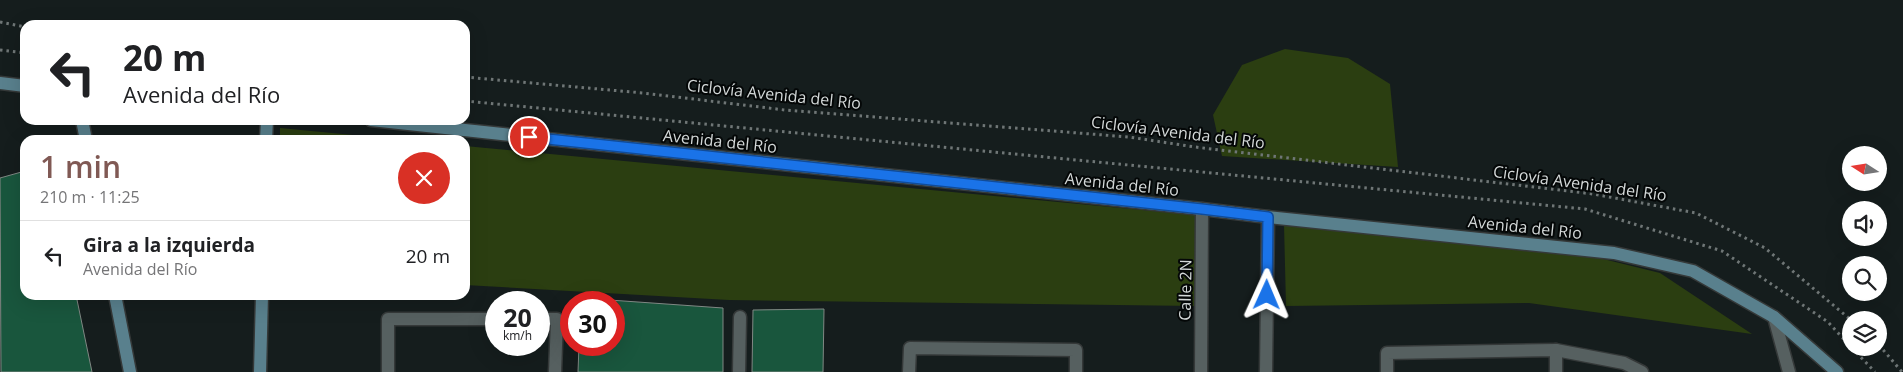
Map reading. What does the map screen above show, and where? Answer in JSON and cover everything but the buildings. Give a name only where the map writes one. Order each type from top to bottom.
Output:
[{"type":"main road","points":[[0,83],[20,85]]},
{"type":"main road","name":"Avenida del Río","points":[[418,125],[1268,217],[1614,252],[1694,271],[1774,317],[1837,372]]},
{"type":"main road","points":[[116,300],[130,372]]},
{"type":"main road","points":[[260,372],[262,300]]},
{"type":"street","name":"Calle 2N","points":[[1201,372],[1202,209]]},
{"type":"street","points":[[1266,372],[1268,217]]},
{"type":"street","points":[[739,372],[740,317]]},
{"type":"street","points":[[1774,317],[1789,372]]},
{"type":"street","points":[[388,372],[388,318],[485,319]]},
{"type":"street","points":[[550,319],[557,319],[555,372]]},
{"type":"street","points":[[909,372],[910,348],[1076,350],[1076,372]]},
{"type":"street","points":[[1556,350],[1556,372]]},
{"type":"street","points":[[1387,372],[1387,353],[1556,350],[1624,364],[1642,372]]},
{"type":"path","points":[[0,22],[20,25]]},
{"type":"path","points":[[0,50],[20,52]]},
{"type":"path","name":"Ciclovía Avenida del Río","points":[[470,76],[643,92],[785,110],[1013,127],[1129,138],[1593,194],[1696,213],[1765,248],[1842,312]]},
{"type":"path","name":"Avenida del Río","points":[[470,101],[1585,209],[1722,251],[1828,322],[1842,337]]},
{"type":"path","points":[[1887,354],[1902,372]]},
{"type":"path","name":"Avenida del Río","points":[[1860,356],[1875,372]]},
{"type":"green space","points":[[1285,49],[1348,58],[1390,84],[1398,167],[1222,156],[1213,115],[1242,65]]},
{"type":"green space","points":[[280,128],[353,135],[280,135]]},
{"type":"green space","points":[[470,146],[1195,215],[1196,306],[729,300],[625,294],[625,291],[571,291],[470,285]]},
{"type":"green space","points":[[1284,224],[1583,254],[1660,273],[1752,334],[1529,303],[1286,306]]},
{"type":"route","points":[[529,137],[1268,217],[1267,295]]}]
